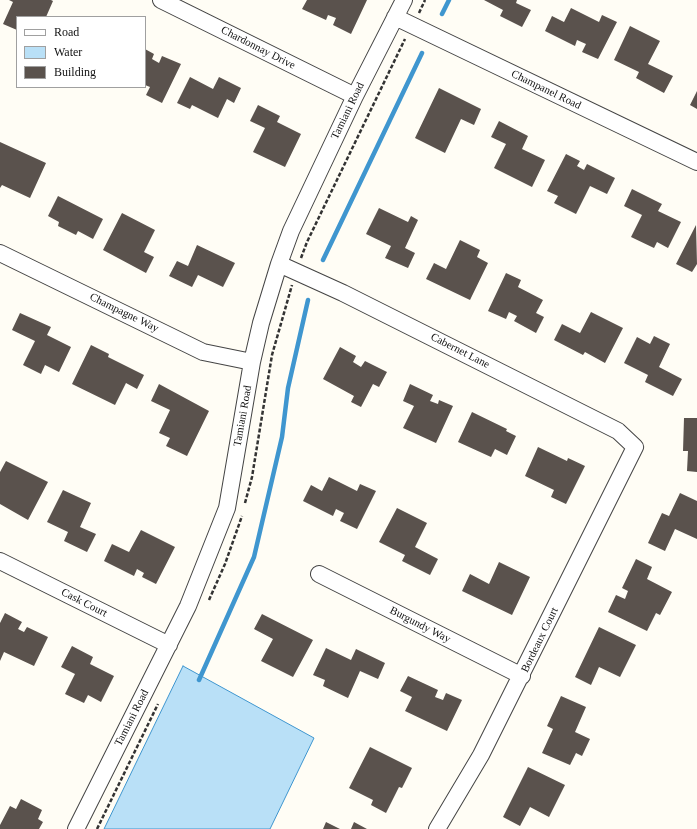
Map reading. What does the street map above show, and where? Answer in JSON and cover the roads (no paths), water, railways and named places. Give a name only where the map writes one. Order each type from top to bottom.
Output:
[{"type":"street","name":"Chardonnay Drive","points":[[161,0],[355,96]]},
{"type":"street","name":"Tamiani Road","points":[[76,829],[188,606],[227,508],[252,362],[261,323],[279,264],[291,231],[355,96],[404,0]]},
{"type":"street","name":"Champanel Road","points":[[395,17],[697,162]]},
{"type":"street","name":"Champagne Way","points":[[0,252],[203,352],[252,362]]},
{"type":"street","name":"Cabernet Lane","points":[[279,264],[343,293],[618,431],[635,447]]},
{"type":"street","name":"Bordeaux Court","points":[[437,829],[481,755],[522,676],[635,447]]},
{"type":"street","name":"Cask Court","points":[[0,561],[169,645]]},
{"type":"street","name":"Burgundy Way","points":[[319,574],[522,676]]},
{"type":"water","points":[[183,666],[314,738],[270,829],[104,829]]},
{"type":"waterway","points":[[442,14],[449,0]]},
{"type":"waterway","points":[[323,260],[422,53]]},
{"type":"waterway","points":[[199,680],[254,557],[282,437],[288,388],[308,300]]}]
